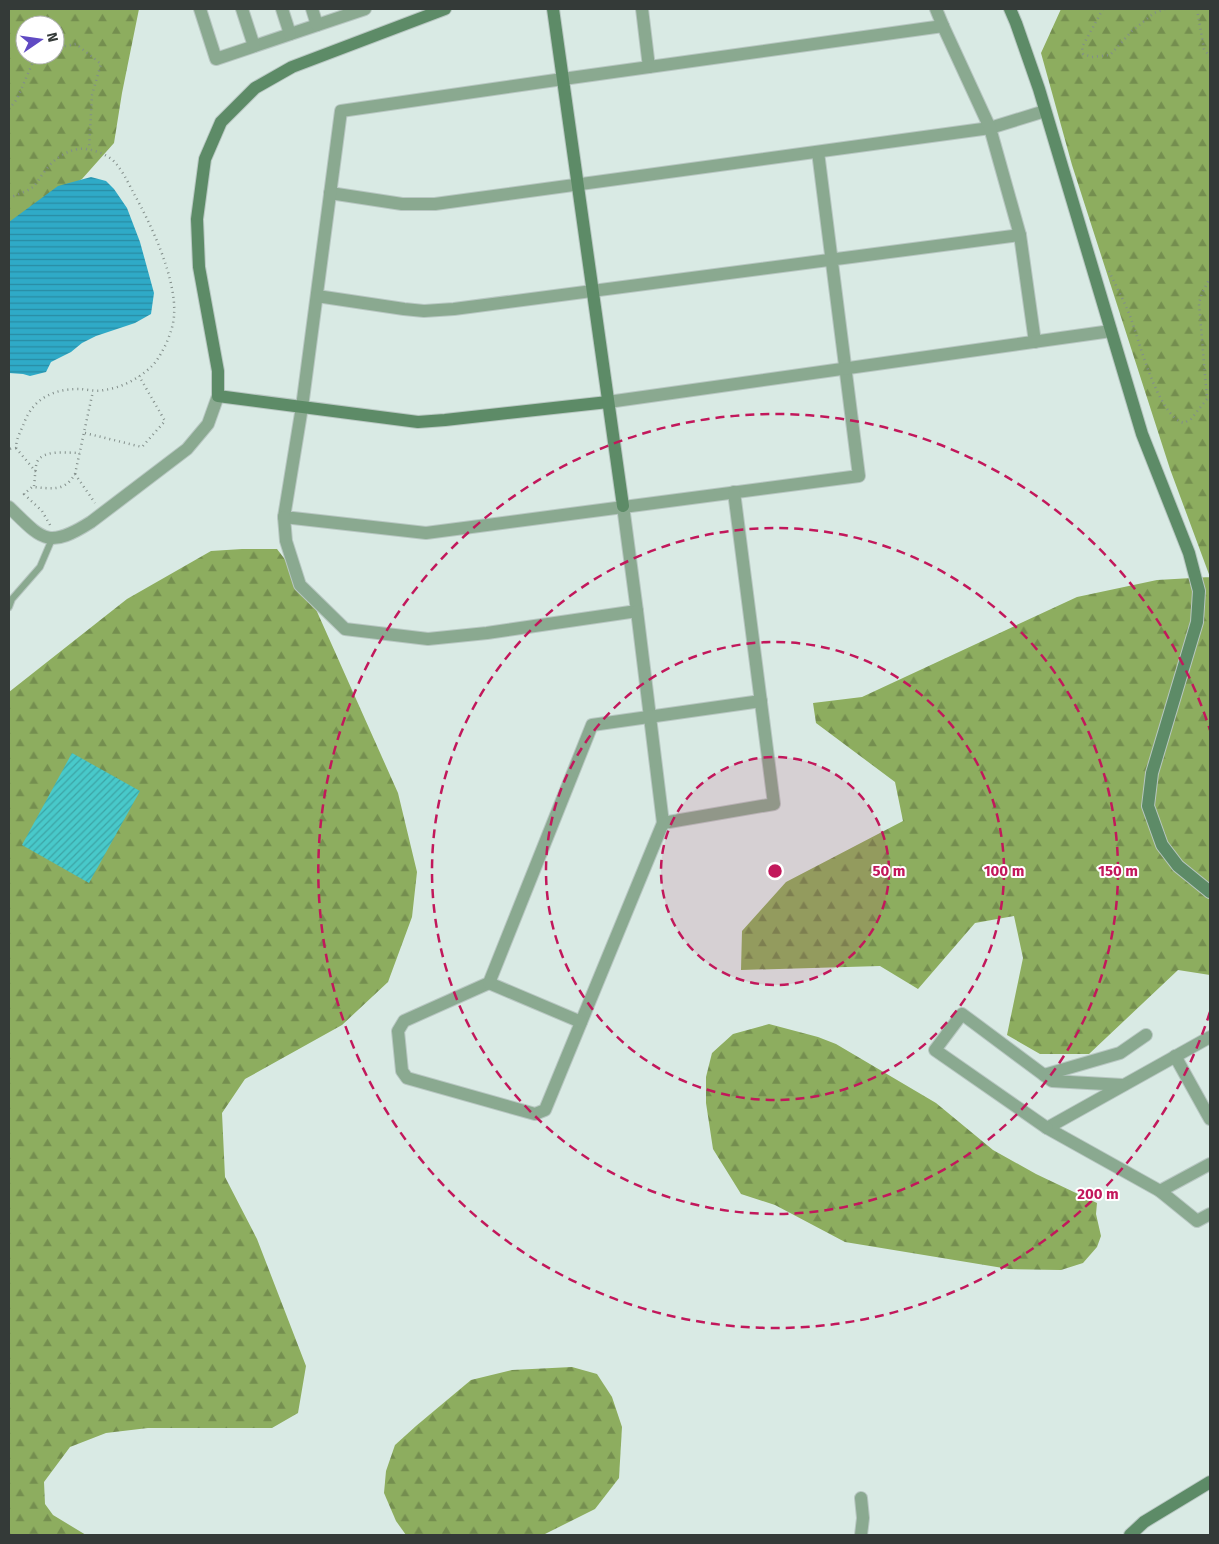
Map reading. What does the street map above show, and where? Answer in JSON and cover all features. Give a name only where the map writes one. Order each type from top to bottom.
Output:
[{"type":"street","points":[[200,9],[216,59],[358,10]]},
{"type":"street","points":[[242,9],[254,46]]},
{"type":"street","points":[[282,9],[290,34]]},
{"type":"street","points":[[312,9],[317,25]]},
{"type":"street","points":[[9,507],[42,537],[52,539],[75,532],[187,449],[208,424],[218,396],[218,370],[199,267],[196,219],[205,159],[221,122],[255,88],[292,67],[445,9]]},
{"type":"street","points":[[553,9],[623,506],[637,611],[650,717],[663,823],[544,1110],[535,1114],[407,1078],[402,1071],[398,1031],[404,1021],[489,983],[592,725],[650,717],[761,701]]},
{"type":"street","points":[[642,9],[649,67]]},
{"type":"street","points":[[936,9],[990,128],[1020,234],[1035,342]]},
{"type":"street","points":[[1010,9],[1046,111],[1142,434],[1189,553],[1199,590],[1197,622],[1152,773],[1148,806],[1162,845],[1178,866],[1210,892]]},
{"type":"street","points":[[637,611],[496,632],[428,639],[346,630],[300,585],[286,541],[284,517],[302,407],[341,111],[944,26]]},
{"type":"street","points":[[330,193],[402,204],[435,204],[990,128],[1046,111]]},
{"type":"street","points":[[284,517],[426,533],[859,476],[818,152]]},
{"type":"street","points":[[317,296],[424,311],[454,309],[1020,234]]},
{"type":"street","points":[[218,396],[418,422],[608,402],[1111,331]]},
{"type":"street","points":[[663,823],[774,804],[734,492]]},
{"type":"street","points":[[489,983],[581,1022]]},
{"type":"street","points":[[1124,1085],[1052,1081],[962,1014],[935,1050],[1047,1128],[1160,1191],[1197,1220],[1210,1214]]},
{"type":"street","points":[[1044,1075],[1120,1053],[1146,1035]]},
{"type":"street","points":[[1047,1128],[1210,1037]]},
{"type":"street","points":[[1175,1056],[1210,1119]]},
{"type":"street","points":[[1160,1191],[1210,1164]]},
{"type":"street","points":[[1130,1535],[1144,1522],[1210,1482]]},
{"type":"street","points":[[861,1498],[863,1518],[861,1535]]},
{"type":"lane","points":[[9,607],[12,599],[40,567],[52,539]]},
{"type":"path","points":[[1103,9],[1082,47],[1083,54],[1092,58],[1110,55],[1132,31],[1154,13],[1165,9]]},
{"type":"path","points":[[1197,9],[1204,49],[1210,57]]},
{"type":"path","points":[[65,46],[76,44],[101,64],[92,95],[89,149]]},
{"type":"path","points":[[9,109],[31,65]]},
{"type":"path","points":[[9,198],[34,186],[46,169],[60,156],[78,149],[92,149],[111,158],[125,177],[144,211],[161,251],[172,290],[174,316],[172,331],[152,366],[130,382],[104,390],[65,390],[48,395],[34,404],[27,415],[16,442],[16,448],[36,472]]},
{"type":"path","points":[[1092,267],[1106,265],[1129,314],[1154,387],[1166,408],[1178,422],[1184,423],[1191,420],[1207,399],[1199,303],[1210,278]]},
{"type":"path","points":[[84,433],[142,446],[166,421],[139,376]]},
{"type":"path","points":[[52,539],[50,523],[42,511],[24,494],[32,487],[49,489],[70,483],[75,474],[93,391]]},
{"type":"path","points":[[9,449],[16,448]]},
{"type":"path","points":[[34,487],[37,461],[43,456],[53,452],[80,453]]},
{"type":"path","points":[[75,474],[102,513]]},
{"type":"green space","points":[[9,9],[139,9],[114,143],[82,179],[33,208],[9,242]]},
{"type":"green space","points":[[1061,9],[1210,9],[1210,577],[1170,469],[1072,165],[1041,53]]},
{"type":"green space","points":[[277,549],[306,587],[398,793],[417,872],[412,917],[388,982],[342,1025],[245,1079],[222,1113],[225,1177],[257,1239],[306,1366],[298,1413],[272,1428],[148,1428],[106,1433],[70,1447],[44,1482],[45,1504],[53,1515],[86,1535],[9,1535],[9,692],[127,599],[211,551]]},
{"type":"green space","points":[[1210,577],[1210,975],[1178,970],[1089,1054],[1040,1054],[1007,1035],[1023,958],[1014,916],[975,923],[918,989],[880,966],[741,970],[742,931],[786,882],[903,821],[895,782],[816,723],[813,703],[862,697],[1077,597],[1157,580]]},
{"type":"green space","points":[[769,1024],[818,1037],[836,1044],[936,1103],[993,1150],[1036,1174],[1097,1203],[1096,1214],[1101,1236],[1097,1247],[1083,1263],[1061,1270],[1009,1269],[845,1242],[775,1205],[741,1194],[713,1149],[706,1103],[706,1077],[712,1053],[733,1034]]},
{"type":"green space","points":[[572,1367],[597,1374],[612,1397],[622,1427],[619,1478],[595,1509],[543,1535],[406,1535],[396,1521],[384,1493],[386,1471],[395,1445],[471,1380],[512,1370]]},
{"type":"water","points":[[91,177],[106,181],[127,208],[140,242],[154,293],[151,314],[135,323],[96,336],[82,343],[71,352],[51,362],[46,372],[30,376],[9,373],[9,222],[58,186]]},
{"type":"building","points":[[72,753],[140,791],[89,883],[22,845]]}]
